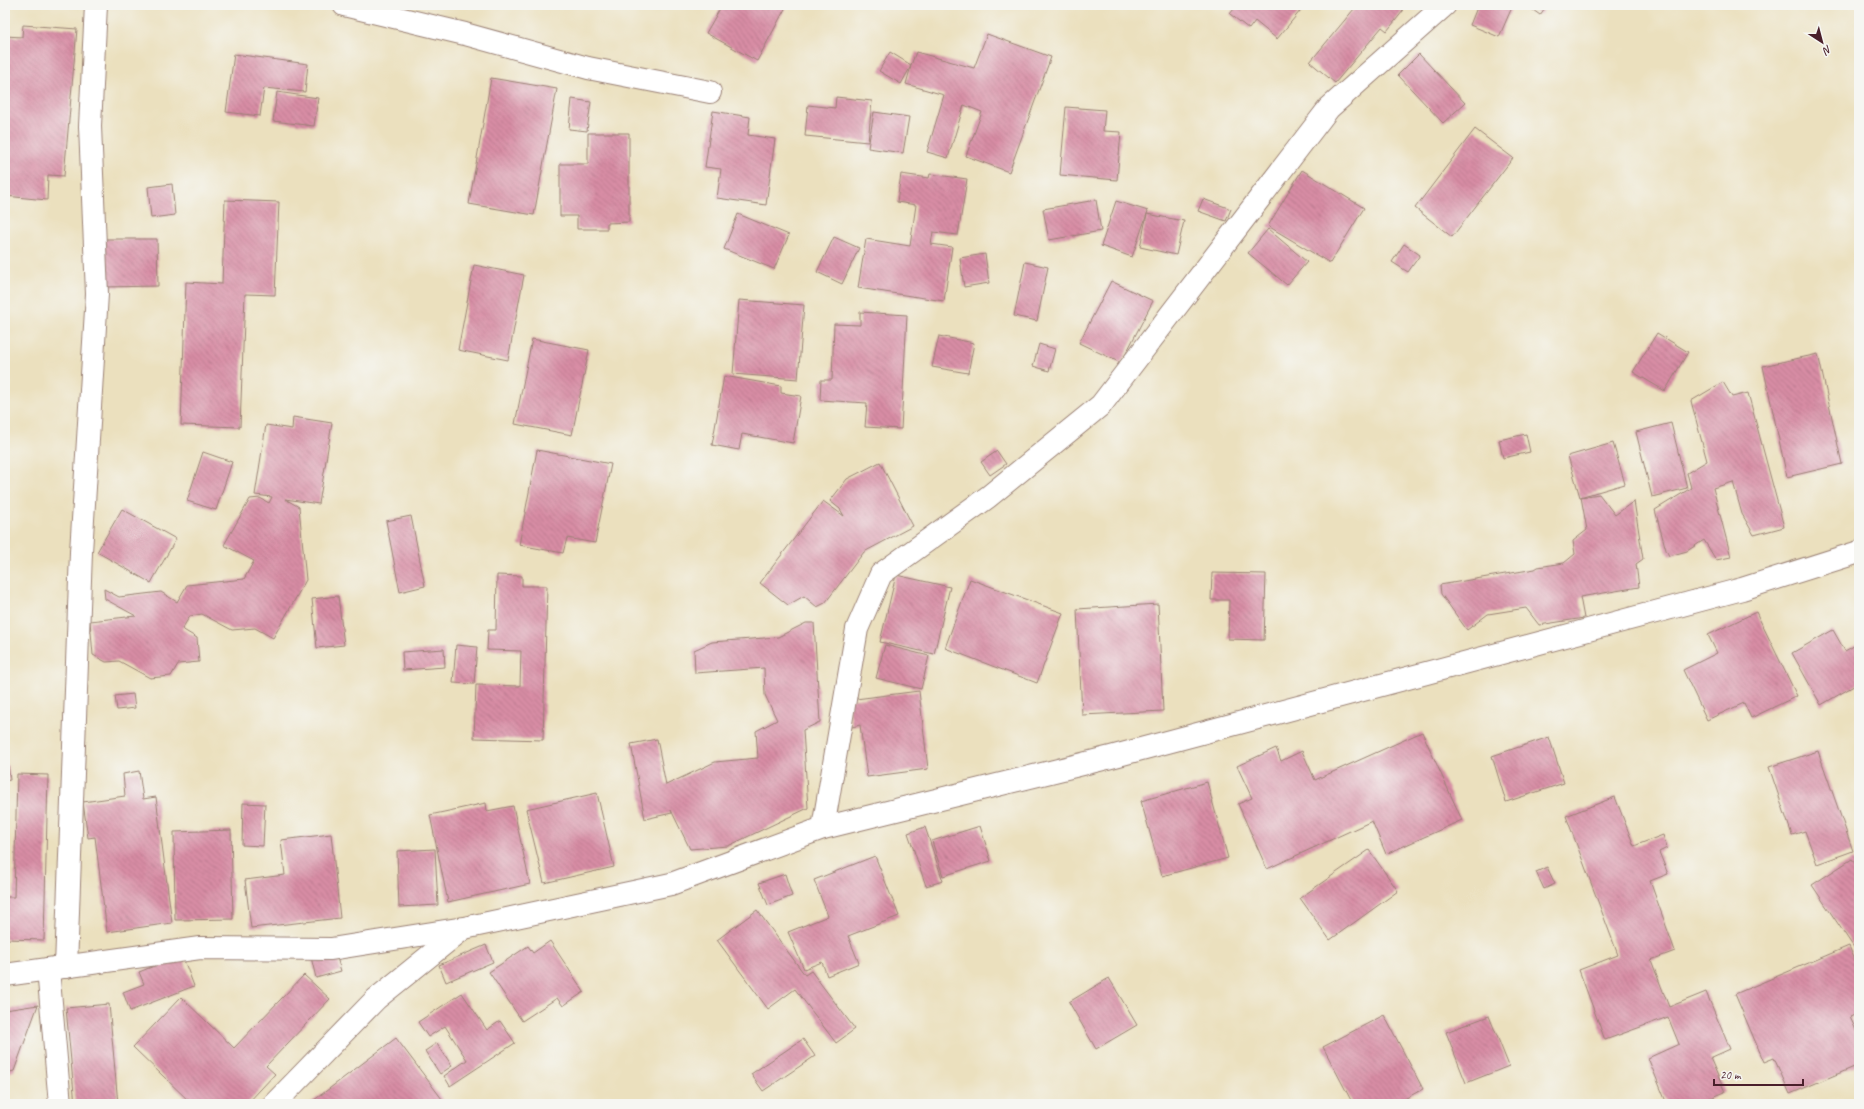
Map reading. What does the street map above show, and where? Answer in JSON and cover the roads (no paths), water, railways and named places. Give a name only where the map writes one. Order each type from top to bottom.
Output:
[{"type":"street","points":[[60,1104],[57,968],[97,294],[90,126],[96,5]]},
{"type":"street","points":[[344,5],[466,34],[588,68],[710,92]]},
{"type":"street","points":[[822,828],[857,629],[881,574],[988,497],[1101,405],[1329,108],[1445,5]]},
{"type":"street","points":[[5,975],[200,948],[331,949],[464,928],[671,884],[822,828],[1118,755],[1735,591],[1859,552]]},
{"type":"street","points":[[274,1104],[376,999],[464,928]]}]
